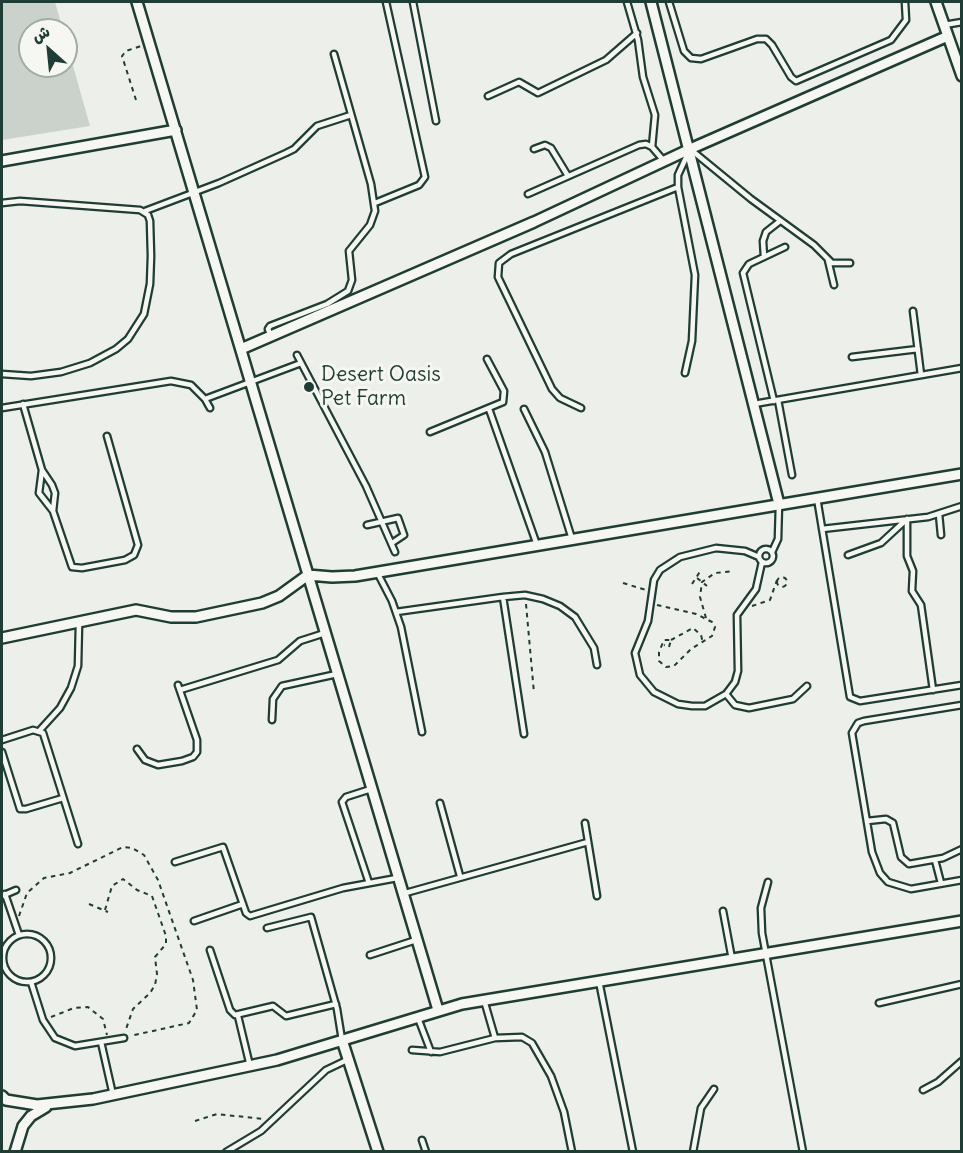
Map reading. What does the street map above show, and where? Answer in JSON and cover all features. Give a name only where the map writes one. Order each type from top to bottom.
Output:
[{"type":"street","points":[[137,2],[370,789],[438,1010]]},
{"type":"street","points":[[651,2],[779,504]]},
{"type":"street","points":[[936,2],[962,76]]},
{"type":"street","points":[[241,349],[524,227],[690,149],[948,36]]},
{"type":"street","points":[[2,161],[176,130]]},
{"type":"street","points":[[2,638],[79,624],[136,610],[184,618],[245,608],[279,596],[308,574],[344,577],[377,572],[962,474]]},
{"type":"street","points":[[2,1096],[22,1104],[54,1104],[113,1095],[250,1066],[438,1010],[484,1000],[962,921]]},
{"type":"street","points":[[342,1040],[378,1152]]},
{"type":"street","points":[[15,1152],[23,1126],[31,1116],[54,1104]]},
{"type":"lane","points":[[375,203],[419,185],[425,177],[386,2]]},
{"type":"lane","points":[[413,2],[436,121]]},
{"type":"lane","points":[[627,2],[637,33],[643,77],[655,115],[652,147]]},
{"type":"lane","points":[[669,2],[684,51],[691,58],[701,59],[757,39],[766,39],[796,81],[891,40],[906,21],[905,2]]},
{"type":"lane","points":[[944,25],[962,21]]},
{"type":"lane","points":[[488,96],[519,82],[538,93],[606,60],[637,33]]},
{"type":"lane","points":[[271,336],[268,329],[270,326],[327,304],[348,291],[352,280],[349,251],[370,225],[375,203],[334,54]]},
{"type":"lane","points":[[2,203],[20,201],[145,212],[219,183],[294,149],[317,126],[351,116]]},
{"type":"lane","points":[[528,194],[639,145],[646,144],[652,147],[664,161]]},
{"type":"lane","points":[[534,149],[545,146],[551,148],[568,176]]},
{"type":"lane","points":[[685,373],[692,341],[695,275],[678,187],[678,175],[690,149],[780,221],[814,245],[828,260],[837,265],[850,263]]},
{"type":"lane","points":[[581,408],[560,398],[552,389],[498,277],[499,263],[511,254],[678,187]]},
{"type":"lane","points":[[2,375],[31,376],[62,372],[104,356],[128,339],[144,314],[149,292],[150,221],[145,212]]},
{"type":"lane","points":[[764,257],[763,241],[766,232],[780,221]]},
{"type":"lane","points":[[785,247],[749,264],[742,273],[776,401],[792,475]]},
{"type":"lane","points":[[828,260],[834,285]]},
{"type":"lane","points":[[913,311],[921,375]]},
{"type":"lane","points":[[852,357],[918,349]]},
{"type":"lane","points":[[297,355],[395,552]]},
{"type":"lane","points":[[430,432],[503,402],[505,397],[487,359]]},
{"type":"lane","points":[[205,399],[301,363]]},
{"type":"lane","points":[[754,404],[962,368]]},
{"type":"lane","points":[[2,408],[171,381],[191,385],[205,399],[210,408]]},
{"type":"lane","points":[[22,404],[42,470],[55,493],[53,511]]},
{"type":"lane","points":[[489,409],[537,544]]},
{"type":"lane","points":[[524,409],[545,452],[573,539]]},
{"type":"lane","points":[[42,470],[39,493],[53,511],[72,567],[82,568],[125,560],[134,555],[138,545],[107,436]]},
{"type":"lane","points":[[817,498],[850,697],[860,701],[962,686]]},
{"type":"lane","points":[[772,552],[763,549],[760,560],[756,589],[740,608],[736,624],[738,671],[735,682],[726,694],[705,706],[692,706],[664,699],[646,685],[637,668],[635,653],[645,630],[652,603],[651,592],[660,570],[680,557],[716,548],[730,548],[760,560],[771,561],[778,539],[779,504]]},
{"type":"lane","points":[[822,529],[939,514],[962,506]]},
{"type":"lane","points":[[939,514],[941,535]]},
{"type":"lane","points":[[367,525],[395,517],[399,519],[404,536],[392,543]]},
{"type":"lane","points":[[848,555],[881,543],[908,519]]},
{"type":"lane","points":[[908,519],[907,556],[913,571],[912,591],[921,605],[933,690]]},
{"type":"lane","points":[[377,572],[396,612],[422,732]]},
{"type":"lane","points":[[396,612],[503,597],[525,595],[543,598],[560,606],[575,617],[594,648],[597,665]]},
{"type":"lane","points":[[503,597],[524,734]]},
{"type":"lane","points":[[2,740],[40,730],[60,708],[71,688],[78,666],[79,624]]},
{"type":"lane","points":[[137,749],[145,759],[158,765],[193,757],[197,752],[197,740],[179,687],[278,660],[300,641],[325,633]]},
{"type":"lane","points":[[272,720],[273,699],[282,686],[289,682],[312,681],[337,674]]},
{"type":"lane","points":[[726,694],[735,705],[748,708],[793,699],[807,686]]},
{"type":"lane","points":[[962,705],[864,722],[854,728],[853,739],[875,863],[888,882],[910,889],[962,880]]},
{"type":"lane","points":[[40,730],[78,843]]},
{"type":"lane","points":[[2,752],[20,809],[63,798]]},
{"type":"lane","points":[[369,883],[342,802],[346,796],[370,789]]},
{"type":"lane","points":[[440,803],[459,876]]},
{"type":"lane","points":[[867,821],[886,819],[893,824],[905,862],[915,864],[936,860],[962,849]]},
{"type":"lane","points":[[585,823],[597,896]]},
{"type":"lane","points":[[402,894],[459,876],[588,842]]},
{"type":"lane","points":[[175,862],[223,847],[243,904],[248,915],[253,916],[343,888],[397,878]]},
{"type":"lane","points":[[936,860],[941,883]]},
{"type":"lane","points":[[768,882],[761,921],[803,1152]]},
{"type":"lane","points":[[16,890],[3,895],[19,934]]},
{"type":"lane","points":[[194,921],[243,904]]},
{"type":"lane","points":[[723,911],[732,959]]},
{"type":"lane","points":[[267,928],[311,917],[336,1004],[342,1040]]},
{"type":"lane","points":[[19,934],[37,935],[50,948],[50,967],[42,977],[31,982],[14,978],[3,966],[5,947],[19,934]]},
{"type":"lane","points":[[370,955],[417,940]]},
{"type":"lane","points":[[210,950],[230,1010],[238,1016],[250,1066]]},
{"type":"lane","points":[[598,981],[633,1152]]},
{"type":"lane","points":[[31,982],[43,1020],[55,1038],[64,1044],[75,1046],[124,1038]]},
{"type":"lane","points":[[879,1003],[962,984]]},
{"type":"lane","points":[[484,1000],[495,1038]]},
{"type":"lane","points":[[238,1016],[273,1006],[286,1016],[336,1004]]},
{"type":"lane","points":[[417,1016],[431,1053]]},
{"type":"lane","points":[[412,1050],[431,1053],[449,1051],[495,1038],[522,1036],[532,1043],[558,1094],[572,1152]]},
{"type":"lane","points":[[101,1042],[113,1095]]},
{"type":"lane","points":[[226,1152],[246,1142],[326,1070],[349,1059]]},
{"type":"lane","points":[[923,1090],[938,1082],[962,1061]]},
{"type":"lane","points":[[693,1152],[701,1108],[714,1089]]},
{"type":"lane","points":[[422,1140],[426,1152]]},
{"type":"path","points":[[136,100],[122,56],[126,51],[150,44]]},
{"type":"path","points":[[692,584],[701,570]]},
{"type":"path","points":[[706,618],[700,597],[702,582],[715,573],[734,571]]},
{"type":"path","points":[[696,578],[707,586]]},
{"type":"path","points":[[740,608],[765,604],[777,580]]},
{"type":"path","points":[[623,583],[651,592]]},
{"type":"path","points":[[525,595],[534,693]]},
{"type":"path","points":[[652,603],[706,618],[712,622],[715,632],[703,643],[691,650],[678,664],[670,667],[659,661],[659,652],[664,645],[669,647],[671,640],[693,628],[700,635],[703,643]]},
{"type":"path","points":[[14,920],[23,910],[31,887],[44,878],[70,873],[123,847],[132,848],[144,855],[158,880],[193,980],[197,1010],[189,1023],[124,1038]]},
{"type":"path","points":[[89,904],[107,911],[112,886],[119,879],[127,880],[137,890],[152,896],[166,936],[166,944],[155,957],[157,974],[155,985],[133,1009],[124,1038]]},
{"type":"path","points":[[43,1020],[74,1008],[88,1007],[103,1019],[110,1040]]},
{"type":"path","points":[[195,1121],[217,1114],[274,1119]]},
{"type":"shaded area","points":[[2,2],[55,2],[60,18],[18,18],[18,78],[76,78],[90,126],[2,140]]},
{"type":"place","name":"Desert Oasis Pet Farm","points":[[309,387]]}]
